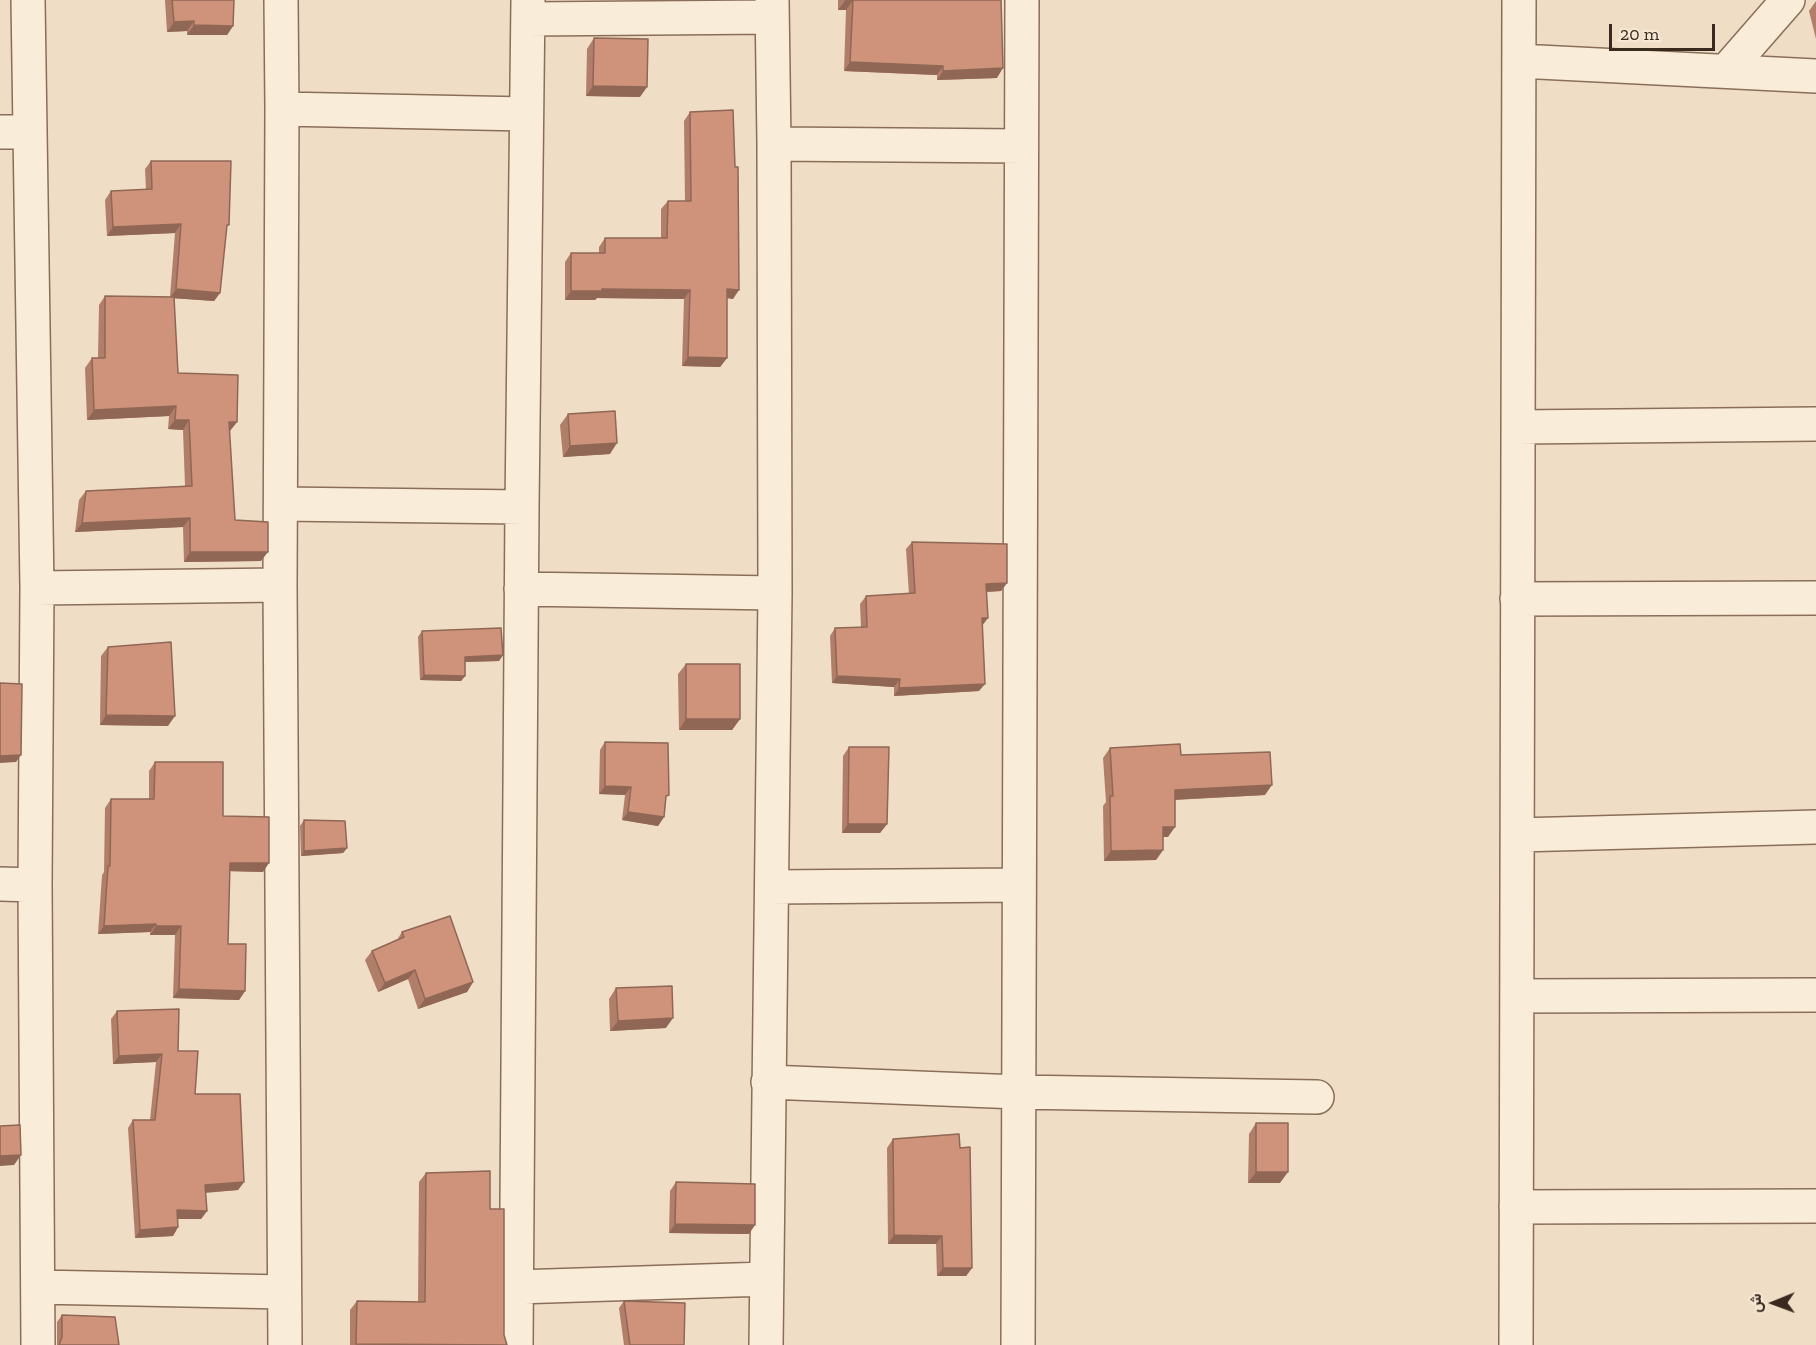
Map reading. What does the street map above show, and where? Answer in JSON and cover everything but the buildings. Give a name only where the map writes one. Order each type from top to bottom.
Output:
[{"type":"street","points":[[28,0],[14,132],[37,588],[35,885],[38,1345]]},
{"type":"street","points":[[281,0],[280,585],[285,1345]]},
{"type":"street","points":[[1018,1345],[1022,0]]},
{"type":"street","points":[[1516,1345],[1519,0]]},
{"type":"street","points":[[1726,71],[1788,0]]},
{"type":"street","points":[[516,1345],[528,10],[772,8],[775,593],[766,1345]]},
{"type":"street","points":[[1519,61],[1816,76]]},
{"type":"street","points":[[282,109],[526,114]]},
{"type":"street","points":[[774,144],[1021,146]]},
{"type":"street","points":[[1518,427],[1816,424]]},
{"type":"street","points":[[280,504],[522,507]]},
{"type":"street","points":[[37,588],[280,585]]},
{"type":"street","points":[[521,589],[775,593]]},
{"type":"street","points":[[1517,599],[1816,598]]},
{"type":"street","points":[[1518,835],[1816,827]]},
{"type":"street","points":[[0,884],[35,885]]},
{"type":"street","points":[[772,887],[1019,885]]},
{"type":"street","points":[[1517,996],[1816,995]]},
{"type":"street","points":[[768,1082],[1018,1092],[1317,1097]]},
{"type":"street","points":[[1516,1207],[1816,1206]]},
{"type":"street","points":[[517,1287],[766,1279]]},
{"type":"street","points":[[38,1287],[284,1292]]}]
